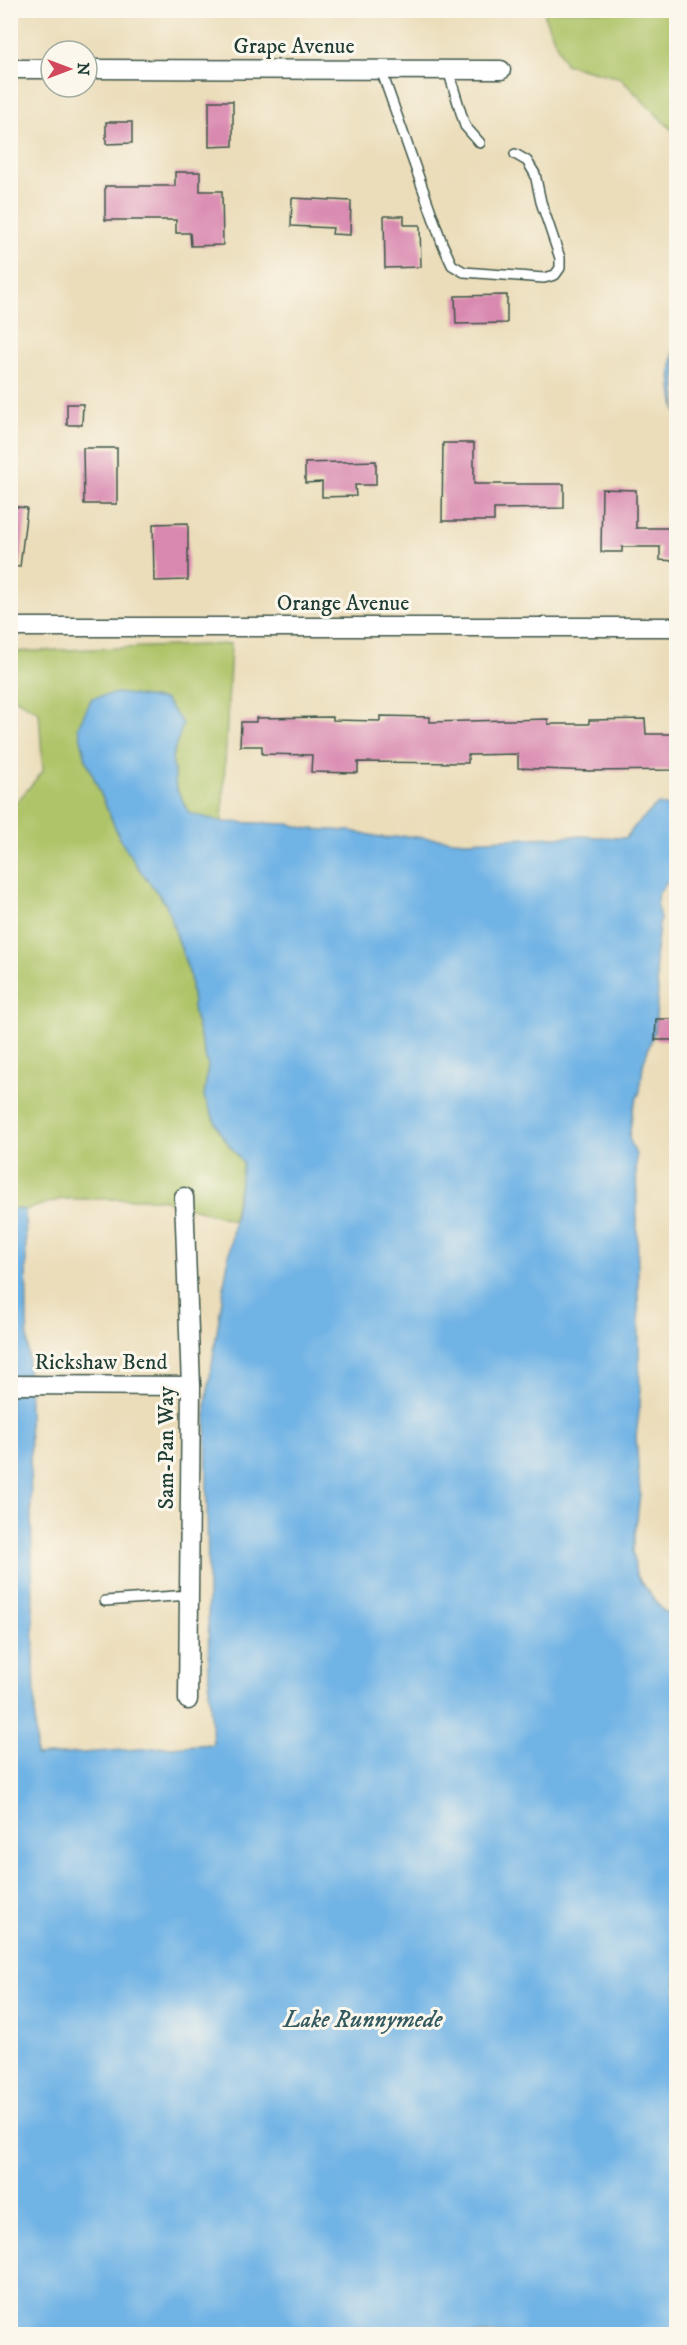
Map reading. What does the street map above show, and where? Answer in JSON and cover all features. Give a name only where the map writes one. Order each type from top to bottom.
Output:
[{"type":"street","points":[[10,69],[39,69]]},
{"type":"street","name":"Grape Avenue","points":[[99,69],[501,70]]},
{"type":"street","name":"Orange Avenue","points":[[10,627],[676,627]]},
{"type":"street","name":"Sam-Pan Way","points":[[184,1197],[191,1386],[188,1700]]},
{"type":"street","name":"Rickshaw Bend","points":[[10,1385],[191,1386]]},
{"type":"lane","points":[[381,70],[442,243],[452,265],[465,272],[544,278],[555,275],[560,267],[560,258],[541,202],[535,174],[526,161],[515,154]]},
{"type":"lane","points":[[448,70],[465,126],[480,143]]},
{"type":"lane","points":[[105,1601],[189,1595]]},
{"type":"green space","points":[[545,11],[676,11],[676,134],[620,78],[565,64],[545,18]]},
{"type":"green space","points":[[231,644],[222,822],[189,813],[176,787],[172,757],[183,724],[86,759],[121,841],[166,904],[190,975],[194,1014],[208,1066],[204,1097],[221,1134],[243,1163],[233,1220],[161,1199],[62,1199],[25,1210],[11,1208],[11,802],[17,802],[43,771],[39,712],[11,696],[10,652]]},
{"type":"water","points":[[676,343],[676,413],[672,361]]},
{"type":"water","name":"Lake Runnymede","points":[[118,693],[165,700],[183,724],[172,757],[176,788],[189,813],[222,822],[289,824],[309,829],[351,831],[385,838],[407,836],[465,841],[578,836],[626,838],[658,804],[676,809],[676,871],[658,894],[657,904],[660,919],[655,958],[658,991],[655,1028],[643,1065],[640,1091],[633,1108],[629,1138],[636,1155],[640,1405],[636,1436],[640,1494],[633,1551],[636,1575],[663,1611],[676,1614],[676,2334],[11,2334],[10,1208],[25,1210],[36,1756],[213,1744],[209,1689],[206,1403],[243,1163],[221,1134],[204,1097],[208,1066],[194,1014],[190,975],[166,904],[121,841],[86,759],[78,727],[92,698]]},
{"type":"building","points":[[209,101],[233,101],[233,146],[209,147]]},
{"type":"building","points":[[106,122],[132,122],[132,143],[106,144]]},
{"type":"building","points":[[175,172],[200,172],[200,191],[222,191],[223,245],[191,246],[190,233],[176,233],[176,220],[105,220],[105,186],[175,186]]},
{"type":"building","points":[[292,198],[351,201],[350,235],[332,234],[333,228],[291,226]]},
{"type":"building","points":[[384,216],[404,216],[404,225],[420,225],[421,267],[385,268]]},
{"type":"building","points":[[507,295],[507,323],[456,324],[455,296]]},
{"type":"building","points":[[67,404],[83,404],[82,425],[67,425]]},
{"type":"building","points":[[443,443],[474,443],[474,484],[564,484],[564,508],[494,509],[494,521],[442,521]]},
{"type":"building","points":[[83,448],[117,448],[117,504],[84,504]]},
{"type":"building","points":[[376,461],[376,485],[355,485],[356,496],[322,497],[322,482],[305,483],[305,463]]},
{"type":"building","points":[[602,489],[636,490],[636,528],[676,528],[676,561],[660,560],[660,547],[622,547],[622,552],[601,552]]},
{"type":"building","points":[[10,506],[27,508],[20,567],[10,566]]},
{"type":"building","points":[[188,523],[188,580],[154,581],[153,524]]},
{"type":"building","points":[[380,716],[430,717],[430,722],[548,719],[548,724],[589,724],[589,720],[645,719],[646,734],[676,734],[676,770],[590,771],[518,768],[518,754],[468,755],[468,763],[358,762],[358,773],[311,772],[312,755],[262,754],[262,746],[240,746],[241,722],[256,722],[256,718],[333,717],[333,720],[380,721]]},
{"type":"building","points":[[656,1019],[676,1019],[676,1040],[655,1040]]}]
